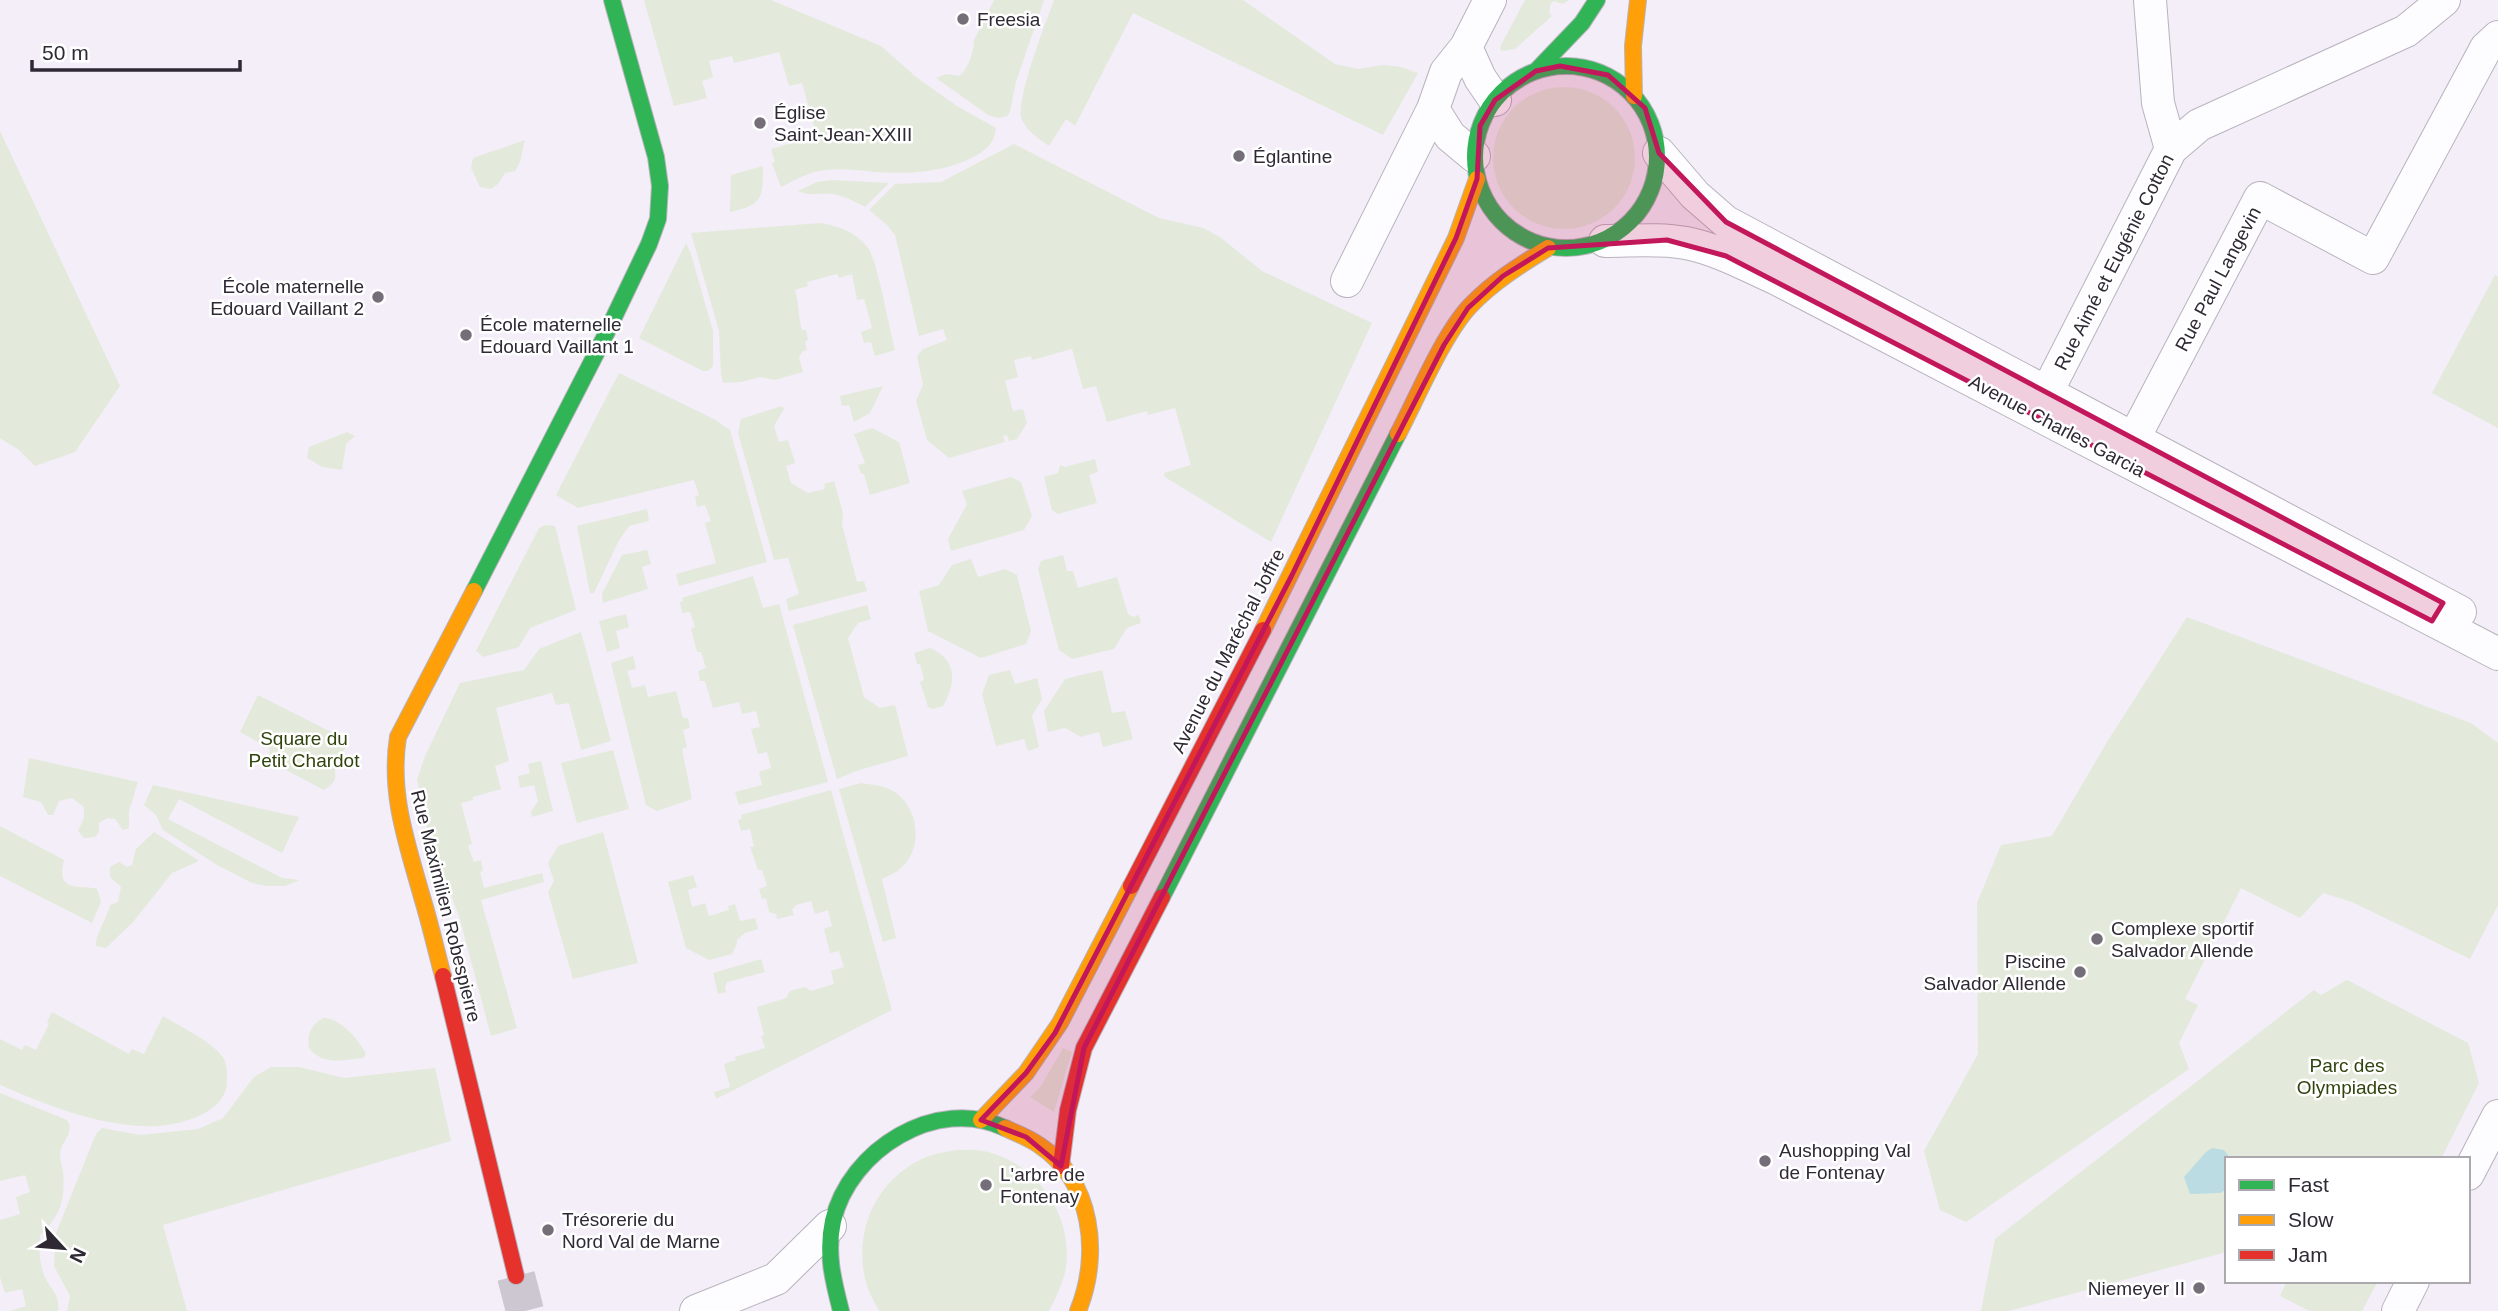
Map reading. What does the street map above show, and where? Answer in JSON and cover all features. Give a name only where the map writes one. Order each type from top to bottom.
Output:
[{"type":"main road","name":"Rue Maximilien Robespierre","points":[[516,1276],[428,917],[396,799],[393,757],[398,737],[604,338],[649,244],[658,219],[660,186],[656,157],[612,0]]},
{"type":"main road","points":[[1535,71],[1582,23],[1597,0]]},
{"type":"main road","points":[[1634,96],[1633,46],[1638,0]]},
{"type":"main road","points":[[1560,66],[1588,68],[1608,75],[1634,96],[1650,120],[1659,153],[1656,180],[1647,202],[1628,225],[1605,241],[1577,249],[1548,248],[1521,237],[1499,219],[1485,201],[1476,168],[1480,126],[1495,100],[1513,82],[1535,71],[1560,66]]},
{"type":"main road","name":"Avenue du Maréchal Joffre","points":[[981,1120],[1026,1073],[1060,1023],[1292,575],[1456,238],[1476,168]]},
{"type":"main road","points":[[1062,1166],[1068,1110],[1084,1048],[1444,345],[1468,308],[1503,276],[1548,248]]},
{"type":"main road","points":[[841,1311],[830,1283],[827,1255],[830,1226],[838,1199],[853,1174],[872,1153],[895,1136],[921,1125],[941,1120],[981,1120],[1005,1126],[1026,1136],[1062,1166],[1078,1191],[1089,1220],[1092,1238],[1091,1276],[1078,1311]]},
{"type":"street","points":[[1347,281],[1433,109],[1447,72],[1465,47],[1490,0]]},
{"type":"street","points":[[2150,0],[2158,103],[2171,149]]},
{"type":"street","name":"Rue Aimé et Eugénie Cotton","points":[[2037,401],[2171,149],[2199,125],[2406,31],[2444,0]]},
{"type":"street","name":"Rue Paul Langevin","points":[[2134,438],[2260,198],[2373,258],[2486,48],[2498,37]]},
{"type":"street","points":[[1465,47],[1480,78],[1495,100]]},
{"type":"street","points":[[1433,109],[1450,136],[1476,168]]},
{"type":"street","name":"Avenue Charles Garcia","points":[[1659,153],[1695,195],[1726,222],[2037,401],[2438,612],[2498,633]]},
{"type":"street","name":"Avenue Charles Garcia","points":[[1605,241],[1667,240],[1726,256],[2037,401],[2134,438],[2438,612],[2498,654]]},
{"type":"street","points":[[2470,1170],[2498,1116]]},
{"type":"street","points":[[696,1311],[776,1279],[830,1226]]},
{"type":"street","points":[[2398,1311],[2412,1283]]},
{"type":"highlighted area","points":[[1560,66],[1608,75],[1645,108],[1659,153],[1726,222],[2443,603],[2432,621],[1726,256],[1667,240],[1548,248],[1503,276],[1468,308],[1444,345],[1084,1048],[1061,1166],[1026,1137],[981,1120],[1026,1073],[1055,1033],[1292,575],[1456,238],[1477,179],[1480,126],[1495,100],[1536,71]]},
{"type":"green space","points":[[644,0],[771,0],[881,46],[916,77],[957,106],[996,128],[995,135],[986,149],[976,156],[943,168],[898,173],[826,170],[808,174],[781,187],[772,163],[775,162],[771,149],[813,137],[816,133],[802,83],[789,86],[779,52],[734,63],[732,56],[709,61],[713,77],[702,81],[707,98],[674,106]]},
{"type":"green space","points":[[994,0],[1044,0],[1016,82],[1010,112],[1007,116],[998,118],[988,115],[936,78],[946,74],[959,76],[968,65],[974,40]]},
{"type":"green space","points":[[1054,0],[1243,0],[1335,64],[1358,69],[1383,65],[1418,73],[1383,135],[1133,13],[1075,126],[1066,119],[1049,146],[1027,128],[1021,111],[1027,80]]},
{"type":"green space","points":[[1525,0],[1569,0],[1563,4],[1554,1],[1551,3],[1549,12],[1552,16],[1515,49],[1502,51],[1501,45]]},
{"type":"green space","points":[[1564,87],[1591,92],[1614,108],[1630,131],[1635,158],[1630,185],[1614,208],[1591,224],[1564,229],[1537,224],[1514,208],[1498,185],[1493,158],[1498,131],[1514,108],[1537,92]]},
{"type":"green space","points":[[0,131],[120,386],[75,452],[35,466],[19,450],[0,438]]},
{"type":"green space","points":[[525,140],[515,171],[505,173],[491,189],[480,187],[471,168],[473,158]]},
{"type":"green space","points":[[1014,144],[1159,218],[1203,228],[1220,237],[1262,271],[1372,323],[1271,542],[1165,477],[1164,473],[1191,465],[1175,408],[1148,415],[1147,411],[1107,422],[1096,386],[1083,389],[1072,349],[1032,360],[1031,356],[1014,360],[1018,377],[1005,381],[1013,411],[1023,409],[1027,423],[1017,439],[1009,441],[1007,435],[1003,436],[1005,442],[949,458],[927,440],[916,401],[923,385],[917,356],[923,349],[947,340],[943,329],[919,336],[895,235],[869,210],[895,184],[941,182]]},
{"type":"green space","points":[[763,166],[759,198],[749,206],[730,212],[731,175]]},
{"type":"green space","points":[[832,180],[889,183],[865,207],[837,195],[798,191],[817,182]]},
{"type":"green space","points":[[820,223],[847,231],[868,248],[879,281],[895,350],[875,356],[871,342],[864,343],[861,332],[872,328],[864,299],[857,300],[852,274],[839,278],[837,274],[807,282],[808,286],[795,290],[802,330],[806,330],[808,340],[805,342],[807,350],[799,357],[803,372],[775,380],[761,377],[723,383],[719,331],[691,233]]},
{"type":"green space","points":[[686,243],[713,331],[713,366],[708,371],[703,371],[639,338]]},
{"type":"green space","points":[[2495,275],[2498,277],[2498,428],[2432,393]]},
{"type":"green space","points":[[619,373],[714,419],[730,430],[767,562],[679,586],[676,574],[716,563],[705,523],[711,521],[705,505],[697,507],[695,497],[699,495],[694,480],[578,508],[556,495]]},
{"type":"green space","points":[[883,386],[870,413],[854,422],[849,405],[842,406],[840,396]]},
{"type":"green space","points":[[782,406],[784,409],[774,426],[779,442],[788,440],[795,463],[786,466],[791,483],[808,493],[825,489],[824,484],[834,481],[857,582],[864,581],[867,591],[789,611],[786,599],[799,594],[788,558],[774,560],[738,433],[741,419]]},
{"type":"green space","points":[[872,428],[899,442],[910,483],[870,495],[864,474],[861,474],[858,465],[865,463],[854,434]]},
{"type":"green space","points":[[347,432],[355,436],[346,444],[342,470],[322,467],[307,458],[309,447]]},
{"type":"green space","points":[[1095,459],[1098,472],[1089,475],[1097,503],[1058,514],[1052,510],[1044,477],[1058,473],[1060,465],[1065,467]]},
{"type":"green space","points":[[1011,477],[1021,482],[1032,516],[1024,530],[951,551],[948,539],[967,504],[962,491]]},
{"type":"green space","points":[[647,509],[649,521],[629,526],[618,542],[594,593],[590,593],[577,526]]},
{"type":"green space","points":[[545,525],[555,526],[576,610],[530,628],[519,647],[483,657],[476,651],[539,528]]},
{"type":"green space","points":[[647,550],[651,564],[642,567],[648,589],[603,603],[602,594],[622,555]]},
{"type":"green space","points":[[1063,555],[1067,571],[1073,571],[1078,588],[1117,577],[1128,614],[1133,617],[1139,615],[1141,623],[1127,628],[1114,649],[1072,659],[1059,650],[1038,569],[1041,561]]},
{"type":"green space","points":[[971,559],[978,577],[1005,569],[1017,575],[1031,631],[1026,644],[981,658],[928,631],[919,591],[939,585],[952,565]]},
{"type":"green space","points":[[753,576],[763,608],[779,604],[828,782],[739,805],[735,792],[762,785],[759,772],[771,768],[767,752],[758,754],[751,729],[760,727],[756,711],[742,714],[739,702],[713,708],[705,681],[700,681],[698,671],[706,668],[701,652],[697,652],[691,629],[695,627],[690,612],[682,613],[680,602],[683,601],[682,598]]},
{"type":"green space","points":[[867,605],[871,619],[858,623],[848,638],[864,697],[880,708],[895,705],[908,756],[837,779],[793,625]]},
{"type":"green space","points":[[626,614],[629,627],[616,631],[620,648],[607,652],[599,621]]},
{"type":"green space","name":"Complexe sportif Salvador Allende","points":[[2187,617],[2471,723],[2498,743],[2498,905],[2470,959],[2352,902],[2323,893],[2300,918],[2241,888],[2185,999],[2198,1005],[2179,1043],[2189,1069],[1966,1222],[1940,1210],[1924,1151],[1978,1054],[1977,903],[2001,845],[2052,836],[2107,742]]},
{"type":"green space","points":[[581,632],[611,741],[581,750],[569,703],[556,705],[552,693],[496,708],[509,761],[495,766],[501,789],[461,803],[472,844],[468,846],[474,862],[481,860],[483,871],[480,872],[484,888],[542,873],[544,882],[481,900],[517,1028],[491,1036],[459,916],[429,837],[417,780],[425,756],[460,683],[524,670],[539,649]]},
{"type":"green space","points":[[930,648],[946,659],[952,673],[950,689],[943,706],[933,709],[928,707],[920,682],[924,680],[920,664],[917,664],[914,653]]},
{"type":"green space","points":[[633,656],[636,669],[627,671],[632,688],[645,685],[648,697],[676,691],[683,718],[688,718],[690,728],[683,730],[687,747],[682,749],[692,799],[657,811],[646,805],[611,663]]},
{"type":"green space","points":[[1010,670],[1015,684],[1037,678],[1042,699],[1032,716],[1039,747],[1028,751],[1024,739],[996,746],[982,694],[989,675]]},
{"type":"green space","points":[[1102,670],[1112,713],[1125,711],[1133,739],[1103,747],[1099,732],[1081,737],[1065,728],[1048,732],[1044,711],[1065,679]]},
{"type":"green space","name":"Square du Petit Chardot","points":[[258,695],[349,741],[340,757],[334,754],[331,761],[335,765],[335,779],[332,784],[324,790],[267,760],[270,749],[240,732]]},
{"type":"green space","points":[[613,750],[629,809],[577,823],[561,763]]},
{"type":"green space","points":[[29,758],[138,782],[129,811],[129,828],[123,830],[115,819],[107,818],[99,823],[99,832],[95,837],[84,838],[78,831],[84,818],[84,807],[72,798],[59,801],[53,815],[48,815],[41,802],[23,797]]},
{"type":"green space","points":[[541,761],[553,811],[532,817],[531,812],[538,801],[534,785],[520,788],[518,776],[530,773],[528,764]]},
{"type":"green space","points":[[861,783],[885,788],[902,798],[913,817],[915,828],[913,849],[908,859],[899,870],[882,879],[896,938],[883,942],[839,789]]},
{"type":"green space","points":[[153,785],[299,817],[282,853],[179,799],[168,819],[282,878],[300,880],[285,886],[267,886],[252,883],[217,865],[163,830],[156,815],[144,805]]},
{"type":"green space","points":[[831,790],[892,1010],[716,1099],[714,1092],[730,1087],[724,1064],[736,1060],[735,1057],[765,1048],[757,1007],[786,998],[790,991],[805,987],[811,991],[834,984],[831,971],[844,967],[839,951],[830,953],[824,929],[832,926],[828,910],[815,914],[811,901],[796,905],[792,910],[794,915],[777,919],[776,914],[769,912],[766,898],[762,899],[759,889],[767,886],[750,847],[754,846],[750,829],[741,831],[738,820],[742,819],[741,815]]},
{"type":"green space","points":[[0,826],[64,860],[62,871],[66,883],[97,889],[101,902],[92,923],[0,876]]},
{"type":"green space","points":[[154,832],[198,860],[197,862],[172,873],[133,922],[106,948],[96,946],[110,905],[118,902],[121,887],[110,877],[110,867],[119,862],[127,867],[132,865],[136,849]]},
{"type":"green space","points":[[603,832],[638,963],[573,979],[548,892],[554,881],[548,863],[558,846]]},
{"type":"green space","points":[[693,875],[697,887],[688,890],[692,907],[705,903],[709,916],[729,910],[728,906],[735,904],[740,921],[755,918],[758,929],[745,933],[737,940],[732,954],[709,960],[686,948],[668,882]]},
{"type":"green space","points":[[761,959],[765,972],[727,982],[726,992],[718,994],[713,973]]},
{"type":"green space","name":"Parc des Olympiades","points":[[2347,980],[2468,1043],[2479,1083],[2442,1157],[2225,1157],[2223,1253],[2009,1311],[1981,1311],[1995,1239],[2314,990],[2321,995]]},
{"type":"green space","points":[[52,1012],[129,1054],[132,1049],[144,1054],[163,1016],[205,1041],[224,1059],[227,1080],[225,1092],[218,1103],[196,1117],[168,1125],[143,1126],[88,1117],[0,1085],[0,1039],[22,1050],[25,1045],[36,1050]]},
{"type":"green space","points":[[323,1018],[336,1022],[349,1031],[366,1054],[363,1058],[327,1060],[309,1048],[309,1034]]},
{"type":"green space","points":[[1063,1048],[1072,1052],[1054,1112],[1030,1097],[1041,1086]]},
{"type":"green space","points":[[271,1067],[299,1067],[344,1078],[435,1068],[451,1141],[163,1225],[187,1311],[67,1311],[70,1296],[54,1266],[56,1233],[96,1134],[102,1128],[140,1135],[198,1129],[223,1118],[254,1077]]},
{"type":"green space","points":[[0,1093],[67,1120],[69,1125],[69,1133],[60,1155],[63,1171],[62,1199],[53,1221],[40,1235],[42,1270],[56,1297],[58,1311],[10,1311],[26,1306],[22,1289],[5,1293],[0,1277],[0,1220],[20,1214],[16,1197],[30,1192],[25,1175],[0,1181]]},
{"type":"green space","points":[[956,1150],[983,1151],[1019,1166],[1047,1192],[1057,1209],[1067,1246],[1066,1266],[1062,1284],[1049,1311],[879,1311],[867,1286],[863,1266],[862,1247],[872,1209],[882,1192],[910,1165],[932,1155]]},
{"type":"green space","points":[[2286,1283],[2377,1283],[2362,1311],[2309,1311],[2280,1296]]},
{"type":"water","points":[[2212,1148],[2224,1150],[2229,1157],[2225,1157],[2225,1190],[2220,1193],[2190,1194],[2184,1177]]},
{"type":"tunnel","points":[[516,1276],[525,1311]]},
{"type":"traffic: fast","points":[[474,591],[604,338],[649,244],[658,219],[660,186],[656,157],[612,0]]},
{"type":"traffic: fast","points":[[1536,71],[1582,23],[1597,0]]},
{"type":"traffic: fast","points":[[1566,66],[1584,67],[1601,73],[1631,92],[1650,122],[1656,139],[1657,157],[1656,175],[1650,192],[1631,222],[1601,241],[1584,247],[1566,248],[1548,247],[1531,241],[1501,222],[1482,192],[1476,175],[1475,157],[1476,139],[1482,122],[1501,92],[1531,73],[1548,67],[1566,66]]},
{"type":"traffic: fast","points":[[1162,897],[1398,434]]},
{"type":"traffic: fast","points":[[841,1311],[831,1266],[831,1233],[842,1195],[857,1172],[877,1152],[900,1135],[925,1124],[952,1119],[979,1120],[1005,1128]]},
{"type":"traffic: slow","points":[[1634,96],[1633,46],[1638,0]]},
{"type":"traffic: slow","points":[[1263,630],[1456,238],[1477,179]]},
{"type":"traffic: slow","points":[[1398,434],[1440,350],[1460,318],[1497,282],[1548,248]]},
{"type":"traffic: slow","points":[[443,976],[405,838],[398,798],[396,758],[398,737],[474,591]]},
{"type":"traffic: slow","points":[[981,1120],[1026,1073],[1060,1023],[1131,886]]},
{"type":"traffic: slow","points":[[1005,1128],[1035,1142],[1057,1160],[1071,1178],[1081,1199],[1090,1243],[1085,1289],[1078,1311]]},
{"type":"traffic: jam","points":[[1131,886],[1263,630]]},
{"type":"traffic: jam","points":[[1061,1166],[1068,1110],[1084,1048],[1162,897]]},
{"type":"traffic: jam","points":[[443,976],[516,1276]]},
{"type":"place","name":"Freesia","points":[[963,19]]},
{"type":"place","name":"Église Saint-Jean-XXIII","points":[[760,123]]},
{"type":"place","name":"Églantine","points":[[1239,156]]},
{"type":"place","name":"École maternelle Edouard Vaillant 2","points":[[378,297]]},
{"type":"place","name":"École maternelle Edouard Vaillant 1","points":[[466,335]]},
{"type":"place","name":"Complexe sportif Salvador Allende","points":[[2097,939]]},
{"type":"place","name":"Piscine Salvador Allende","points":[[2080,972]]},
{"type":"place","name":"Aushopping Val de Fontenay","points":[[1765,1161]]},
{"type":"place","name":"L'arbre de Fontenay","points":[[986,1185]]},
{"type":"place","name":"Trésorerie du Nord Val de Marne","points":[[548,1230]]},
{"type":"place","name":"Niemeyer II","points":[[2199,1288]]}]
